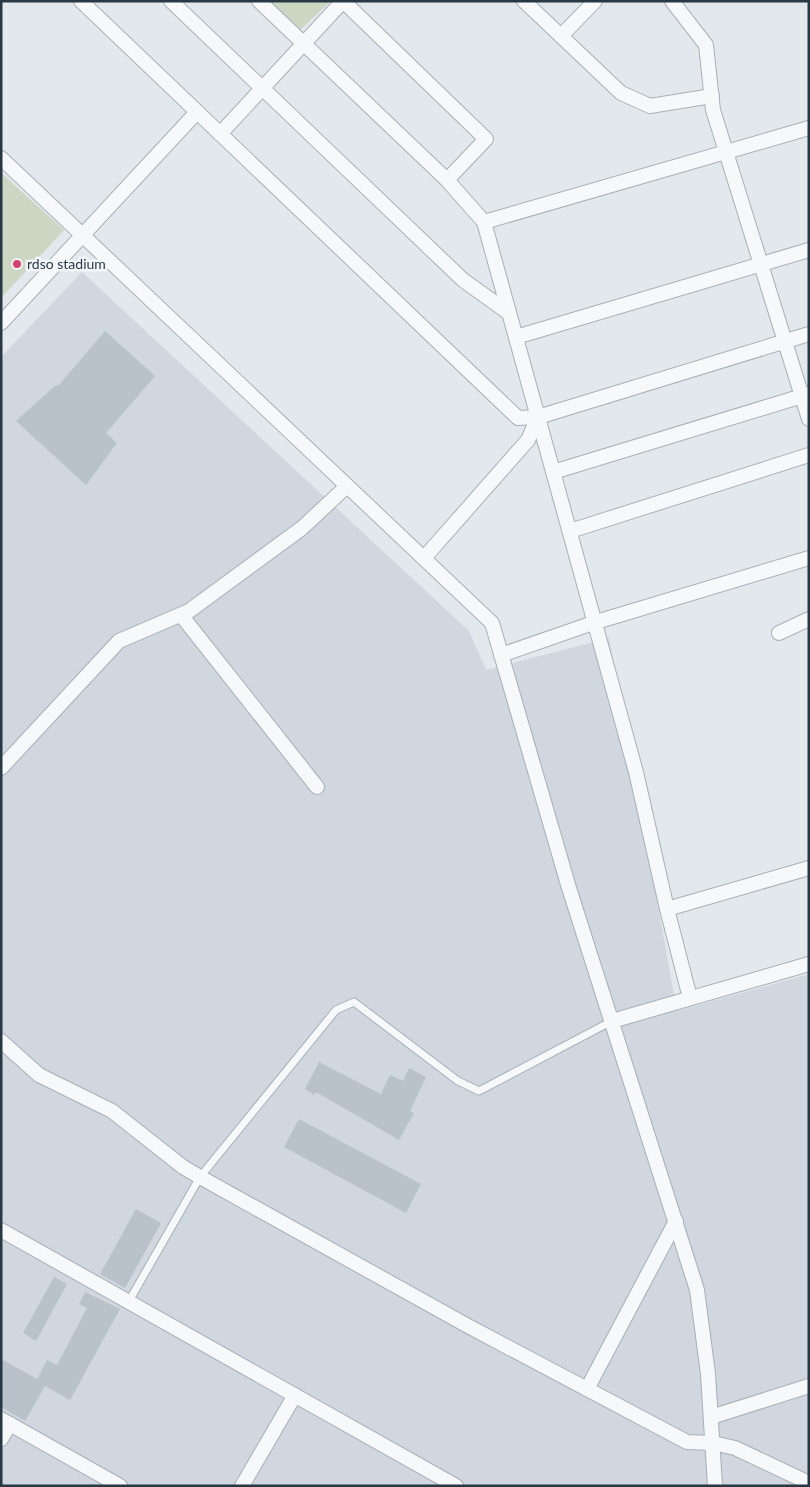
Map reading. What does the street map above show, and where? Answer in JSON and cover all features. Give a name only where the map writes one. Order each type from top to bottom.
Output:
[{"type":"street","points":[[81,1],[518,418],[538,417],[809,334]]},
{"type":"street","points":[[171,1],[463,280],[509,313]]},
{"type":"street","points":[[259,1],[447,180],[484,222],[636,772],[667,909],[690,998]]},
{"type":"street","points":[[220,134],[343,1],[486,138],[447,180]]},
{"type":"street","points":[[524,1],[621,93],[650,106],[712,96]]},
{"type":"street","points":[[561,36],[595,1]]},
{"type":"street","points":[[672,1],[706,45],[713,110],[785,342],[805,395],[809,420]]},
{"type":"street","points":[[1,323],[197,112]]},
{"type":"street","points":[[484,222],[809,128]]},
{"type":"street","points":[[1,158],[492,623],[569,888],[697,1290],[711,1417],[715,1486]]},
{"type":"street","points":[[516,337],[809,250]]},
{"type":"street","points":[[553,472],[805,395]]},
{"type":"street","points":[[424,558],[528,440],[538,417]]},
{"type":"street","points":[[570,531],[809,455]]},
{"type":"street","points":[[1,768],[119,641],[189,611],[302,528],[347,486]]},
{"type":"street","points":[[501,655],[596,622],[809,558]]},
{"type":"street","points":[[181,615],[317,787]]},
{"type":"street","points":[[779,633],[809,619]]},
{"type":"street","points":[[667,909],[809,868]]},
{"type":"street","points":[[612,1021],[809,964]]},
{"type":"street","points":[[1,1041],[39,1075],[112,1111],[182,1167],[459,1321],[687,1442],[713,1443],[735,1448],[809,1483]]},
{"type":"street","points":[[588,1389],[676,1221]]},
{"type":"street","points":[[1,1230],[456,1486]]},
{"type":"street","points":[[711,1417],[809,1386]]},
{"type":"street","points":[[242,1486],[295,1395]]},
{"type":"street","points":[[1,1439],[6,1421],[120,1486]]},
{"type":"lane","points":[[129,1301],[200,1177],[336,1010],[354,1002],[458,1081],[479,1091],[612,1021]]},
{"type":"shaded area","points":[[82,272],[469,631],[486,670],[609,638],[677,1011],[809,974],[809,1486],[1,1486],[1,357]]},
{"type":"green space","points":[[269,1],[331,1],[299,31]]},
{"type":"green space","name":"rdso stadium","points":[[1,173],[64,230],[1,298]]},
{"type":"building","points":[[105,331],[155,376],[106,433],[117,443],[86,485],[16,421],[56,385],[58,386]]},
{"type":"building","points":[[319,1062],[381,1094],[390,1075],[403,1081],[409,1068],[426,1077],[410,1111],[414,1113],[399,1140],[316,1092],[314,1095],[305,1089]]},
{"type":"building","points":[[299,1119],[421,1184],[406,1213],[284,1147]]},
{"type":"building","points":[[136,1209],[161,1223],[125,1288],[100,1274]]},
{"type":"building","points":[[54,1277],[67,1284],[36,1341],[23,1333]]},
{"type":"building","points":[[85,1292],[120,1309],[70,1400],[45,1386],[25,1421],[1,1407],[1,1359],[37,1379],[47,1360],[57,1365],[87,1308],[79,1304]]},
{"type":"place","name":"rdso stadium","points":[[17,264]]}]
